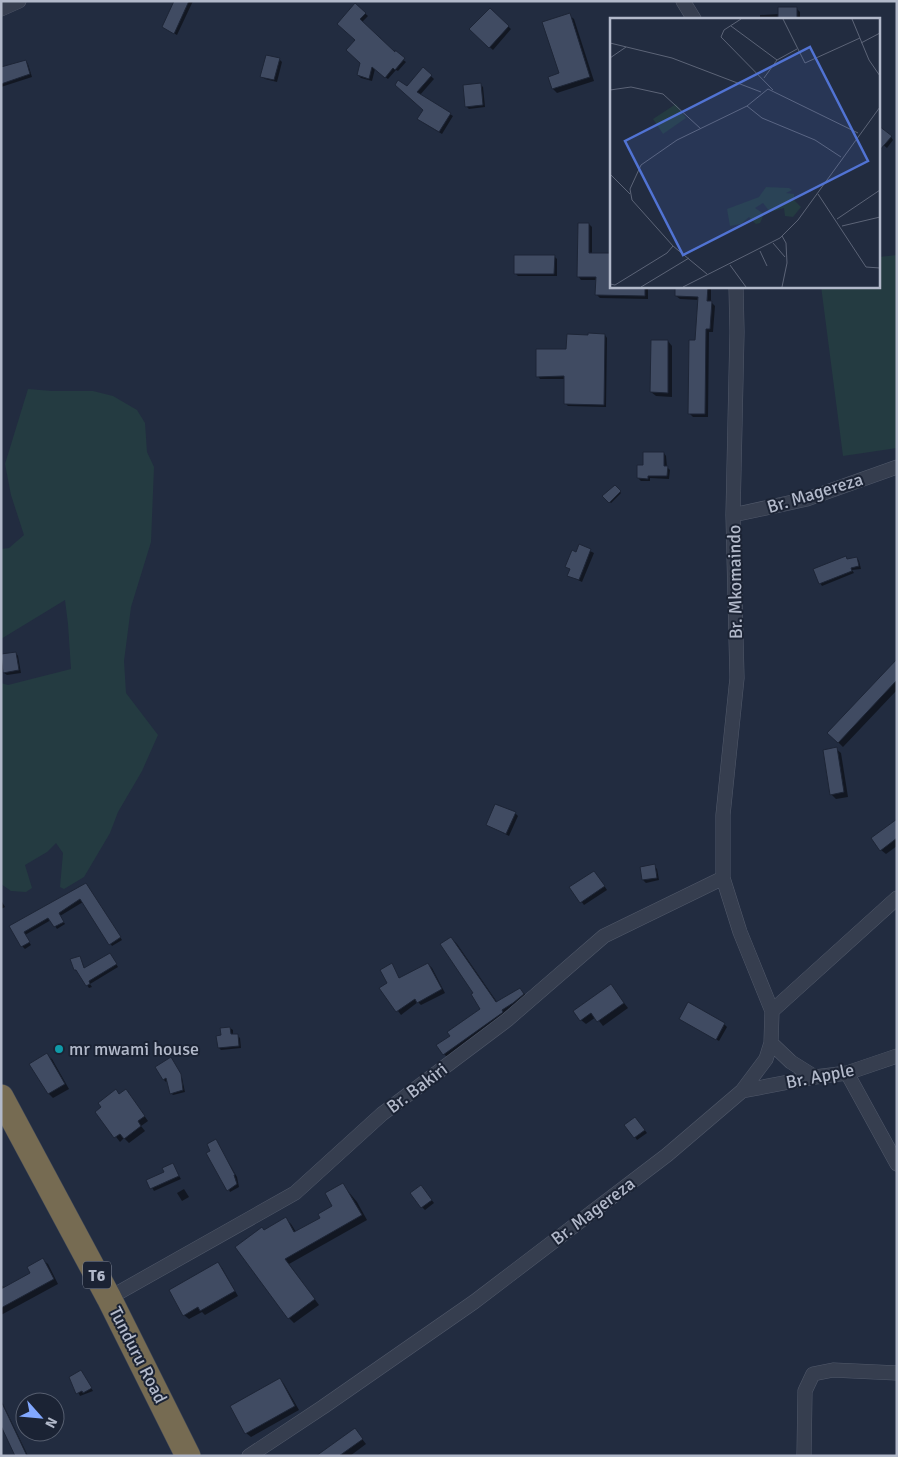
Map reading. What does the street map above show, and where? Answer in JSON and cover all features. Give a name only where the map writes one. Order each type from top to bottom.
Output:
[{"type":"highway","name":"Tunduru Road","points":[[1,1097],[109,1298],[188,1456]]},
{"type":"street","points":[[1,9],[19,1]]},
{"type":"street","points":[[683,1],[693,18]]},
{"type":"street","name":"Br. Mkomaindo","points":[[723,878],[723,816],[737,678],[733,515],[737,332],[736,288]]},
{"type":"street","name":"Br. Magereza","points":[[733,515],[807,499],[897,467]]},
{"type":"street","name":"Br. Magereza","points":[[249,1456],[474,1302],[667,1156],[742,1091],[766,1059],[771,1043],[772,1011],[740,932],[723,878]]},
{"type":"street","name":"Br. Bakiri","points":[[109,1298],[295,1193],[382,1114],[507,1020],[604,936],[723,878]]},
{"type":"street","points":[[772,1011],[897,898]]},
{"type":"street","points":[[771,1043],[791,1062],[815,1077]]},
{"type":"street","name":"Br. Apple","points":[[742,1091],[847,1073],[897,1056]]},
{"type":"street","points":[[847,1073],[897,1164]]},
{"type":"street","points":[[804,1456],[805,1391],[813,1374],[833,1370],[897,1373]]},
{"type":"green space","points":[[897,255],[897,448],[843,456],[821,288],[880,288],[880,257]]},
{"type":"green space","points":[[28,389],[93,391],[113,396],[137,410],[145,423],[147,452],[154,467],[151,542],[131,607],[124,661],[126,693],[158,735],[142,771],[118,812],[110,833],[84,877],[64,889],[60,887],[63,853],[56,843],[47,852],[25,865],[32,888],[26,892],[11,891],[1,884],[1,683],[8,685],[71,669],[65,600],[1,639],[1,549],[9,548],[24,535],[11,495],[5,464]]},
{"type":"building","points":[[174,1],[189,1],[174,34],[162,27]]},
{"type":"building","points":[[355,3],[366,13],[360,19],[395,52],[395,50],[405,58],[385,78],[372,67],[369,79],[357,75],[360,63],[346,50],[355,40],[337,24]]},
{"type":"building","points":[[778,7],[797,7],[797,18],[778,18]]},
{"type":"building","points":[[490,8],[509,26],[489,48],[469,29]]},
{"type":"building","points":[[570,13],[590,77],[552,89],[548,77],[559,73],[542,22]]},
{"type":"building","points":[[266,55],[280,58],[274,80],[260,77]]},
{"type":"building","points":[[26,60],[30,74],[1,84],[1,67]]},
{"type":"building","points":[[423,67],[432,75],[417,92],[451,113],[439,132],[417,119],[423,110],[395,85],[398,80],[407,86]]},
{"type":"building","points":[[481,83],[483,105],[465,107],[463,85]]},
{"type":"building","points":[[880,127],[892,136],[880,150]]},
{"type":"building","points":[[578,223],[589,223],[589,253],[610,253],[610,288],[645,288],[645,296],[595,295],[596,277],[577,277]]},
{"type":"building","points":[[514,255],[555,255],[554,274],[514,274]]},
{"type":"building","points":[[675,288],[708,288],[707,301],[712,301],[710,329],[706,329],[705,414],[688,414],[689,340],[695,340],[698,297],[675,296]]},
{"type":"building","points":[[588,333],[605,334],[604,405],[564,404],[564,376],[536,377],[536,349],[566,349],[567,334],[588,335]]},
{"type":"building","points":[[651,340],[668,340],[668,393],[650,392]]},
{"type":"building","points":[[643,452],[664,452],[664,466],[668,466],[667,476],[648,476],[648,479],[637,478],[637,465],[643,465]]},
{"type":"building","points":[[615,485],[621,491],[609,503],[602,496]]},
{"type":"building","points":[[579,544],[591,549],[579,580],[567,576],[570,569],[565,567],[572,550],[576,552]]},
{"type":"building","points":[[846,556],[847,559],[857,557],[859,566],[851,568],[852,571],[819,584],[813,569]]},
{"type":"building","points":[[16,652],[19,670],[3,673],[1,654]]},
{"type":"building","points":[[897,659],[897,680],[838,743],[827,733]]},
{"type":"building","points":[[837,747],[844,792],[830,795],[823,750]]},
{"type":"building","points":[[495,804],[516,812],[506,834],[486,825]]},
{"type":"building","points":[[897,819],[897,838],[880,851],[871,838]]},
{"type":"building","points":[[655,864],[657,878],[642,880],[640,867]]},
{"type":"building","points":[[594,871],[605,886],[580,903],[569,887]]},
{"type":"building","points":[[86,883],[121,937],[109,945],[80,899],[59,913],[64,922],[54,927],[48,918],[24,932],[30,942],[21,947],[9,926]]},
{"type":"building","points":[[451,937],[496,1002],[520,988],[524,994],[502,1010],[502,1013],[443,1055],[436,1045],[450,1036],[447,1032],[480,1009],[471,994],[473,993],[440,944]]},
{"type":"building","points":[[110,953],[117,964],[89,981],[90,984],[86,986],[76,970],[74,970],[70,959],[80,956],[84,968]]},
{"type":"building","points":[[392,963],[399,978],[428,963],[442,989],[417,1003],[415,999],[396,1012],[379,988],[387,983],[380,970]]},
{"type":"building","points":[[611,984],[624,1003],[597,1022],[591,1013],[580,1021],[573,1011]]},
{"type":"building","points":[[688,1002],[725,1023],[716,1040],[679,1019]]},
{"type":"building","points":[[230,1027],[231,1034],[238,1034],[239,1046],[218,1048],[216,1036],[221,1035],[220,1028]]},
{"type":"building","points":[[47,1053],[65,1084],[48,1094],[29,1064]]},
{"type":"building","points":[[171,1057],[181,1074],[183,1090],[170,1094],[166,1078],[163,1080],[155,1067]]},
{"type":"building","points":[[116,1089],[119,1094],[126,1089],[145,1116],[138,1121],[141,1126],[124,1139],[120,1134],[114,1138],[95,1112],[101,1107],[98,1103]]},
{"type":"building","points":[[635,1117],[645,1130],[634,1138],[624,1125]]},
{"type":"building","points":[[216,1139],[235,1175],[237,1184],[227,1191],[206,1153],[210,1151],[207,1144]]},
{"type":"building","points":[[173,1163],[179,1176],[150,1189],[146,1180],[164,1172],[162,1168]]},
{"type":"building","points":[[343,1183],[362,1215],[285,1259],[315,1299],[288,1319],[235,1247],[262,1227],[264,1230],[286,1217],[294,1232],[320,1218],[318,1214],[332,1206],[325,1193]]},
{"type":"building","points":[[421,1185],[432,1200],[421,1208],[410,1193]]},
{"type":"building","points":[[43,1258],[54,1279],[1,1308],[1,1289],[30,1273],[27,1267]]},
{"type":"building","points":[[218,1262],[235,1291],[200,1311],[198,1307],[183,1316],[169,1290]]},
{"type":"building","points":[[81,1370],[92,1388],[83,1393],[82,1391],[76,1394],[69,1377]]},
{"type":"building","points":[[280,1378],[295,1406],[245,1434],[230,1406]]},
{"type":"building","points":[[1,1401],[15,1431],[15,1442],[20,1442],[27,1456],[15,1456],[1,1426]]},
{"type":"building","points":[[355,1428],[363,1439],[339,1456],[316,1456]]},
{"type":"place","name":"mr mwami house","points":[[59,1049]]}]
